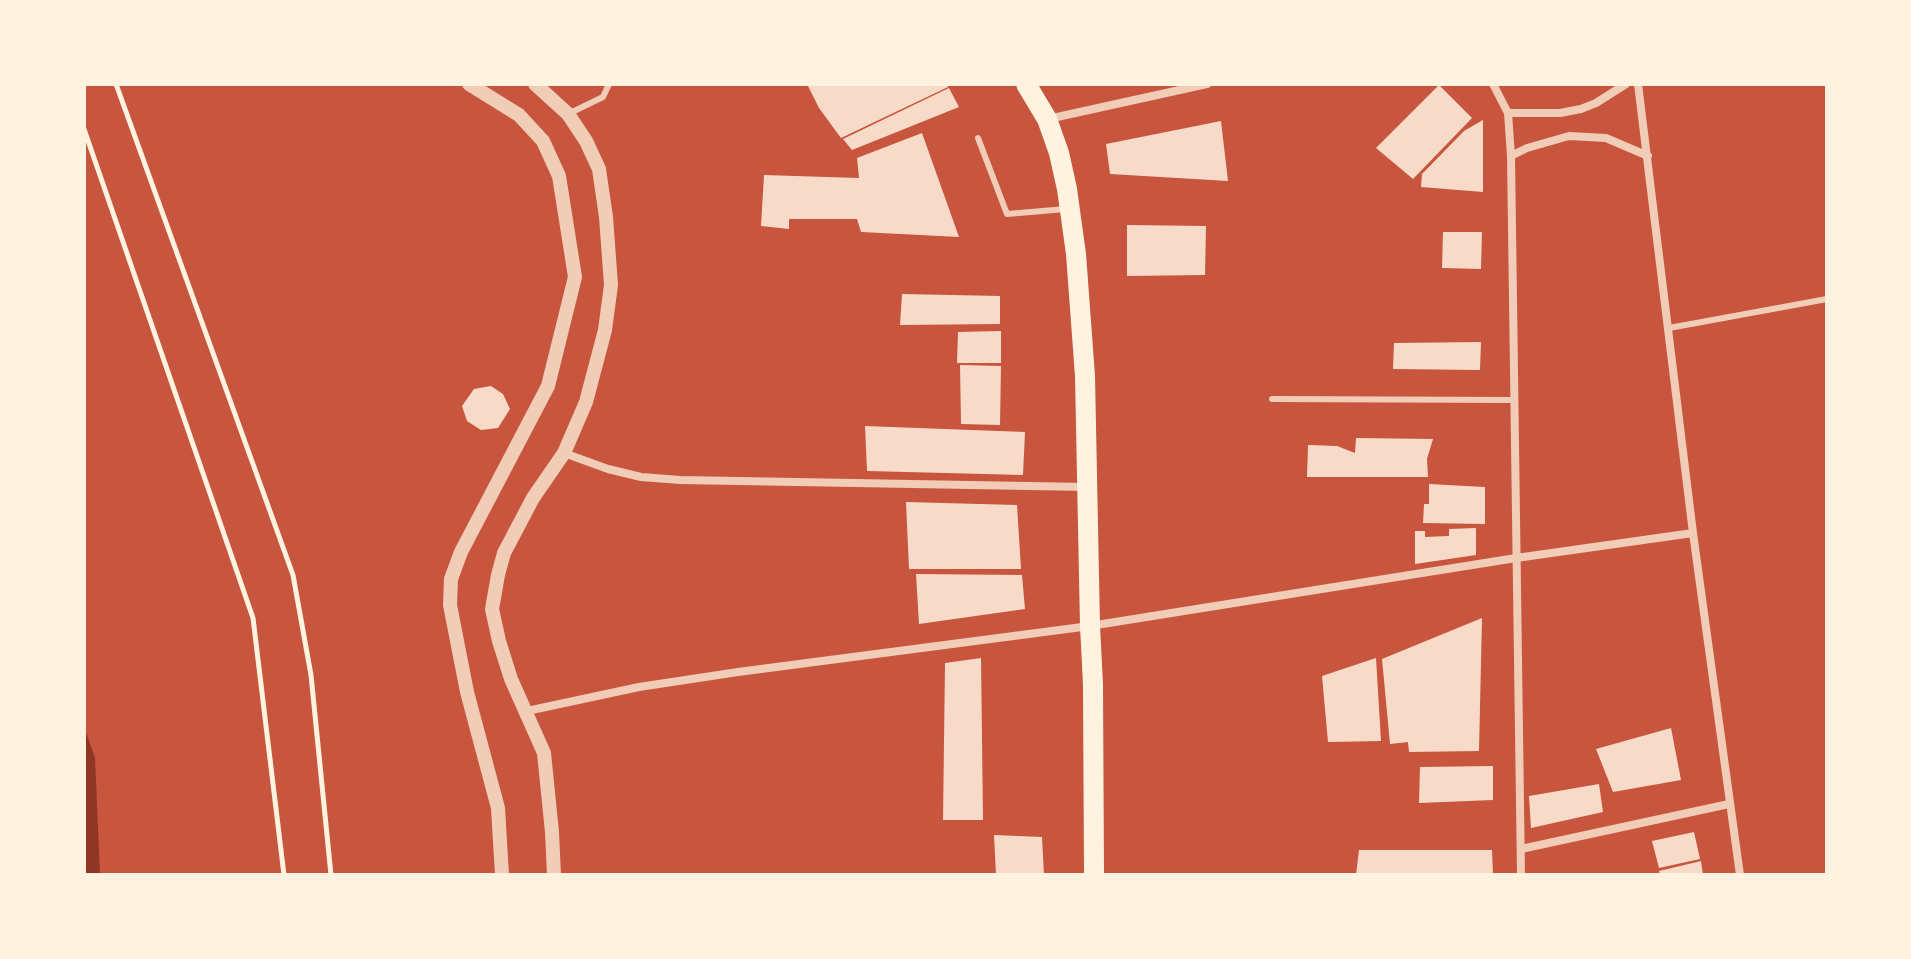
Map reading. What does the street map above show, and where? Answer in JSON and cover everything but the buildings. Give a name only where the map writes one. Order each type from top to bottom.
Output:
[{"type":"main road","points":[[1026,84],[1047,119],[1059,153],[1076,254],[1085,376],[1093,684],[1094,875]]},
{"type":"street","points":[[469,84],[519,115],[543,141],[559,176],[575,277],[548,386],[461,552],[451,579],[450,605],[461,663],[498,808],[502,875]]},
{"type":"street","points":[[535,84],[568,114],[586,141],[599,169],[611,285],[605,330],[586,402],[564,453],[533,498],[504,553],[492,609],[511,679],[544,753],[554,875]]},
{"type":"street","points":[[1047,119],[1207,84]]},
{"type":"street","points":[[1493,84],[1508,113],[1511,156],[1521,875]]},
{"type":"street","points":[[1508,113],[1560,113],[1581,109],[1626,84]]},
{"type":"street","points":[[1638,84],[1693,533],[1740,875]]},
{"type":"street","points":[[1511,156],[1569,136],[1606,138],[1648,156]]},
{"type":"street","points":[[564,453],[641,477],[680,480],[1087,487]]},
{"type":"street","points":[[527,711],[639,687],[1090,626],[1693,533]]},
{"type":"street","points":[[1521,849],[1729,804]]},
{"type":"lane","points":[[568,114],[603,97],[609,84]]},
{"type":"lane","points":[[978,138],[1007,214],[1070,209]]},
{"type":"lane","points":[[1669,328],[1827,299]]},
{"type":"lane","points":[[1272,399],[1514,400]]},
{"type":"path","points":[[116,84],[293,575],[311,675],[331,875]]},
{"type":"path","points":[[84,129],[253,618],[284,875]]},
{"type":"shaded area","points":[[84,727],[95,758],[100,875],[84,875]]}]
